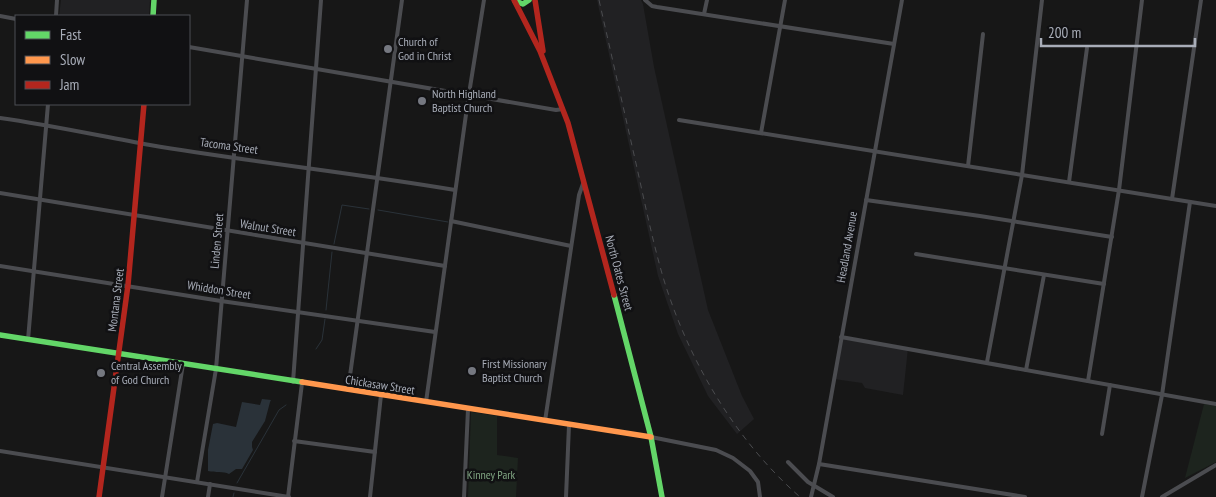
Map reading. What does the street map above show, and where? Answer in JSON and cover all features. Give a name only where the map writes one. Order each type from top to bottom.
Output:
[{"type":"street","points":[[56,15],[57,0]]},
{"type":"street","points":[[152,15],[154,0]]},
{"type":"street","name":"Linden Street","points":[[197,482],[216,369],[247,0]]},
{"type":"street","points":[[293,382],[321,0]]},
{"type":"street","points":[[348,390],[402,0]]},
{"type":"street","points":[[426,402],[450,221],[484,0]]},
{"type":"street","points":[[529,0],[518,1],[521,13],[543,57]]},
{"type":"street","points":[[535,0],[543,57]]},
{"type":"street","points":[[645,0],[652,6],[894,44]]},
{"type":"street","points":[[704,14],[707,0]]},
{"type":"street","points":[[761,133],[785,0]]},
{"type":"street","name":"Headland Avenue","points":[[811,497],[815,486],[902,0]]},
{"type":"street","points":[[987,362],[1022,175],[1042,0]]},
{"type":"street","points":[[1088,381],[1119,190],[1142,0]]},
{"type":"street","points":[[1172,199],[1201,0]]},
{"type":"street","points":[[0,16],[15,19]]},
{"type":"street","points":[[968,166],[983,34]]},
{"type":"street","points":[[190,47],[556,110],[564,109]]},
{"type":"street","points":[[1069,182],[1087,48]]},
{"type":"street","name":"North Oates Street","points":[[543,57],[564,109],[584,181],[651,437],[662,497]]},
{"type":"street","points":[[28,340],[48,105]]},
{"type":"street","name":"Montana Street","points":[[99,497],[128,285],[144,105]]},
{"type":"street","name":"Tacoma Street","points":[[0,118],[234,157],[379,177],[455,190]]},
{"type":"street","points":[[679,120],[1216,206]]},
{"type":"street","points":[[545,421],[579,195],[584,181]]},
{"type":"street","name":"Walnut Street","points":[[0,194],[445,266]]},
{"type":"street","points":[[866,200],[1112,237]]},
{"type":"street","points":[[1142,497],[1162,395],[1190,202]]},
{"type":"street","points":[[450,221],[571,246]]},
{"type":"street","points":[[916,254],[1104,284]]},
{"type":"street","name":"Whiddon Street","points":[[0,266],[221,301],[436,332]]},
{"type":"street","points":[[1026,370],[1044,275]]},
{"type":"street","name":"Chickasaw Street","points":[[0,335],[651,437],[716,450],[733,458],[750,471],[758,482],[760,497]]},
{"type":"street","points":[[841,337],[1216,404]]},
{"type":"street","points":[[162,497],[183,364]]},
{"type":"street","points":[[0,452],[289,497],[302,383]]},
{"type":"street","points":[[1102,434],[1110,385]]},
{"type":"street","points":[[370,497],[381,395]]},
{"type":"street","points":[[464,497],[468,409]]},
{"type":"street","points":[[566,497],[569,424]]},
{"type":"street","points":[[294,441],[375,452]]},
{"type":"street","points":[[788,462],[801,476],[833,497]]},
{"type":"street","points":[[819,464],[1025,497]]},
{"type":"street","points":[[1162,497],[1216,465]]},
{"type":"street","points":[[208,497],[210,484]]},
{"type":"shaded area","points":[[61,0],[150,0],[149,15],[59,15]]},
{"type":"shaded area","points":[[597,0],[641,0],[643,4],[654,67],[708,310],[742,396],[754,419],[737,434],[708,396],[678,334],[658,276]]},
{"type":"shaded area","points":[[841,337],[908,348],[903,395],[865,388],[862,383],[834,379]]},
{"type":"shaded area","points":[[262,399],[271,400],[265,421],[252,442],[253,450],[242,469],[236,469],[229,474],[208,471],[208,450],[213,424],[217,423],[236,427],[242,402],[260,405]]},
{"type":"green space","points":[[1204,404],[1216,406],[1216,462],[1185,478]]},
{"type":"green space","name":"Kinney Park","points":[[471,412],[497,416],[497,455],[518,458],[516,497],[468,497]]},
{"type":"waterway","points":[[334,244],[342,205],[369,209]]},
{"type":"waterway","points":[[378,210],[448,222]]},
{"type":"waterway","points":[[326,310],[332,252]]},
{"type":"waterway","points":[[316,349],[322,340],[325,319]]},
{"type":"waterway","points":[[237,483],[279,410],[286,405]]},
{"type":"waterway","points":[[233,497],[234,493]]},
{"type":"railway","points":[[599,0],[652,234],[673,308],[700,368],[716,397],[755,450],[776,475],[800,497]]},
{"type":"traffic: fast","points":[[153,15],[154,0]]},
{"type":"traffic: fast","points":[[515,1],[523,4],[529,0]]},
{"type":"traffic: fast","points":[[614,295],[651,437],[662,497]]},
{"type":"traffic: fast","points":[[0,335],[302,382]]},
{"type":"traffic: slow","points":[[302,382],[651,437]]},
{"type":"traffic: jam","points":[[514,0],[540,51],[568,123],[614,295]]},
{"type":"traffic: jam","points":[[535,0],[543,51]]},
{"type":"traffic: jam","points":[[99,497],[128,285],[144,105]]},
{"type":"place","name":"Church of God in Christ","points":[[388,49]]},
{"type":"place","name":"North Highland Baptist Church","points":[[422,101]]},
{"type":"place","name":"First Missionary Baptist Church","points":[[472,371]]},
{"type":"place","name":"Central Assembly of God Church","points":[[101,373]]}]
